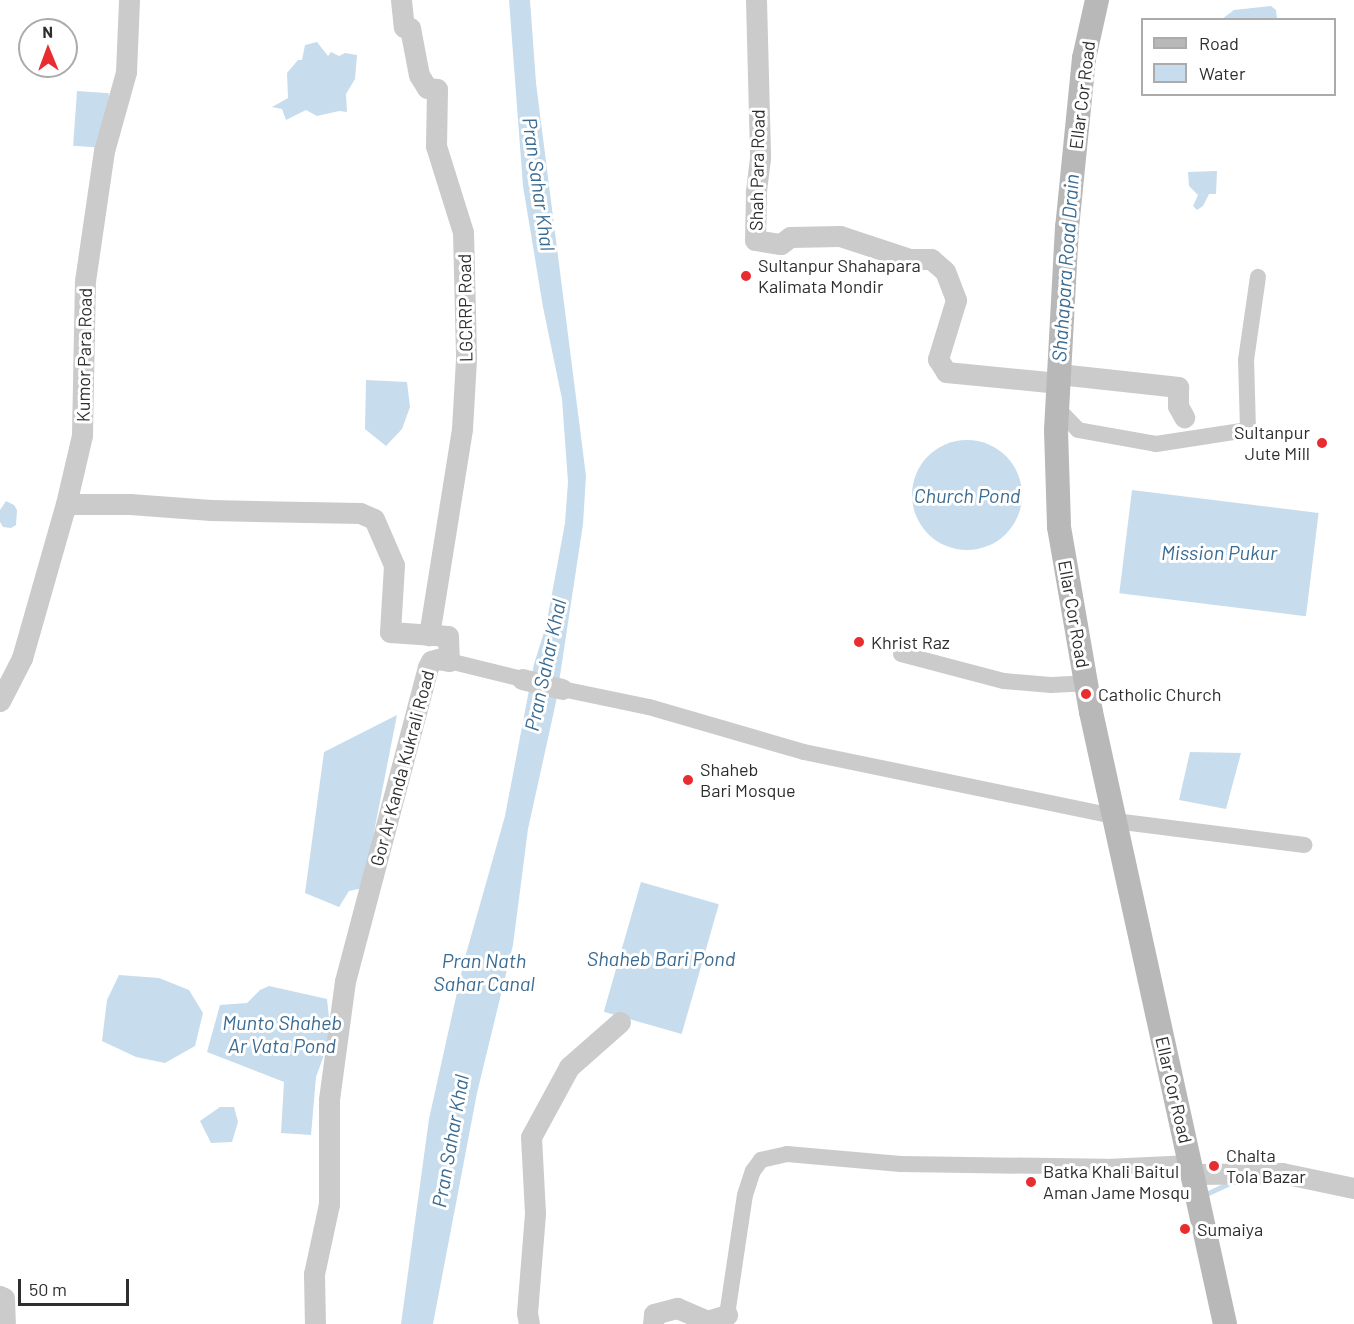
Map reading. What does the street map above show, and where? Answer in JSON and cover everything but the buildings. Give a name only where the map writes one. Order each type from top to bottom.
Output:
[{"type":"main road","name":"Ellar Cor Road","points":[[1097,0],[1083,69],[1067,227],[1057,408],[1059,527],[1086,683],[1114,818],[1225,1324]]},
{"type":"street","name":"Kumor Para Road","points":[[0,701],[22,658],[66,504],[82,435],[85,281],[104,151],[126,72],[129,0]]},
{"type":"street","name":"LGCRRP Road","points":[[401,0],[404,27],[410,28],[419,75],[427,88],[437,89],[436,146],[463,232],[466,359],[462,429],[429,635]]},
{"type":"street","name":"Shah Para Road","points":[[756,0],[760,158],[756,192],[755,240],[781,244],[790,237],[840,236],[910,258],[931,259],[945,271],[956,300],[938,359],[946,372],[1058,379]]},
{"type":"street","points":[[1057,408],[1078,430],[1156,444],[1248,430],[1246,360],[1258,277]]},
{"type":"street","points":[[1058,379],[1178,387],[1178,406],[1184,417]]},
{"type":"street","name":"Gor Ar Kanda Kukrali Road","points":[[66,504],[130,504],[211,510],[360,513],[374,519],[394,565],[390,632],[448,636],[449,661],[438,658],[431,661],[428,667],[345,981],[329,1100],[328,1204],[314,1274],[315,1324]]},
{"type":"street","points":[[901,654],[1004,681],[1051,685],[1086,683]]},
{"type":"street","points":[[449,661],[562,690],[648,707],[804,752],[1114,818],[1304,845]]},
{"type":"street","points":[[529,1324],[527,1313],[535,1213],[531,1137],[569,1067],[620,1022]]},
{"type":"street","points":[[653,1324],[654,1314],[677,1308],[707,1321],[727,1315],[745,1195],[753,1171],[761,1160],[787,1154],[912,1164],[1191,1168],[1282,1173],[1354,1188]]},
{"type":"street","points":[[0,1296],[4,1298],[5,1324]]},
{"type":"water","name":"Pran Nath Sahar Canal","points":[[509,0],[530,0],[536,83],[586,476],[583,524],[556,702],[528,829],[513,945],[477,1093],[433,1324],[401,1324],[429,1119],[464,961],[505,816],[534,664],[546,626],[565,523],[568,482],[562,399],[543,307],[523,186]]},
{"type":"water","points":[[1271,6],[1276,10],[1277,18],[1223,18],[1234,10]]},
{"type":"water","points":[[317,42],[328,56],[331,52],[339,56],[345,53],[357,55],[355,79],[346,94],[347,112],[339,111],[317,116],[306,110],[286,120],[282,109],[272,107],[288,98],[287,73],[298,60],[302,60],[305,45]]},
{"type":"water","points":[[77,91],[109,93],[105,148],[73,146]]},
{"type":"water","points":[[1217,171],[1216,194],[1209,194],[1203,206],[1197,210],[1193,206],[1198,195],[1189,186],[1188,172]]},
{"type":"water","points":[[366,380],[407,382],[410,407],[402,429],[386,446],[365,429]]},
{"type":"water","name":"Church Pond","points":[[967,440],[988,444],[1006,456],[1018,474],[1022,495],[1018,516],[1006,534],[988,546],[967,550],[946,546],[928,534],[916,516],[912,495],[916,474],[928,456],[946,444]]},
{"type":"water","name":"Mission Pukur","points":[[1132,490],[1319,513],[1306,616],[1119,593]]},
{"type":"water","points":[[6,501],[14,505],[17,510],[16,525],[11,528],[3,527],[0,522],[0,510]]},
{"type":"water","points":[[397,715],[363,888],[349,891],[339,907],[305,893],[324,752]]},
{"type":"water","points":[[1190,752],[1241,753],[1226,809],[1179,800]]},
{"type":"water","name":"Shaheb Bari Pond","points":[[641,882],[719,904],[682,1034],[604,1012]]},
{"type":"water","points":[[119,975],[159,978],[189,990],[203,1013],[195,1046],[165,1063],[136,1057],[102,1041],[107,1000]]},
{"type":"water","name":"Munto Shaheb Ar Vata Pond","points":[[269,986],[327,999],[331,1036],[316,1077],[311,1135],[281,1133],[284,1082],[207,1052],[220,1005],[247,1003],[260,990]]},
{"type":"water","points":[[220,1107],[234,1107],[238,1122],[232,1142],[211,1143],[200,1121]]},
{"type":"waterway","points":[[1204,1195],[1232,1182]]},
{"type":"place","name":"Sultanpur Shahapara Kalimata Mondir","points":[[746,276]]},
{"type":"place","name":"Sultanpur Jute Mill","points":[[1322,443]]},
{"type":"place","name":"Khrist Raz","points":[[859,642]]},
{"type":"place","name":"Catholic Church","points":[[1086,694]]},
{"type":"place","name":"Shaheb Bari Mosque","points":[[688,780]]},
{"type":"place","name":"Chalta Tola Bazar","points":[[1214,1166]]},
{"type":"place","name":"Batka Khali Baitul Aman Jame Mosqu","points":[[1031,1182]]},
{"type":"place","name":"Sumaiya","points":[[1185,1229]]},
{"type":"water label","name":"Pran Sahar Khal","points":[[539,184]]},
{"type":"water label","name":"Shahapara Road Drain","points":[[1065,268]]},
{"type":"water label","name":"Pran Sahar Khal","points":[[545,665]]},
{"type":"water label","name":"Pran Sahar Khal","points":[[450,1141]]}]
